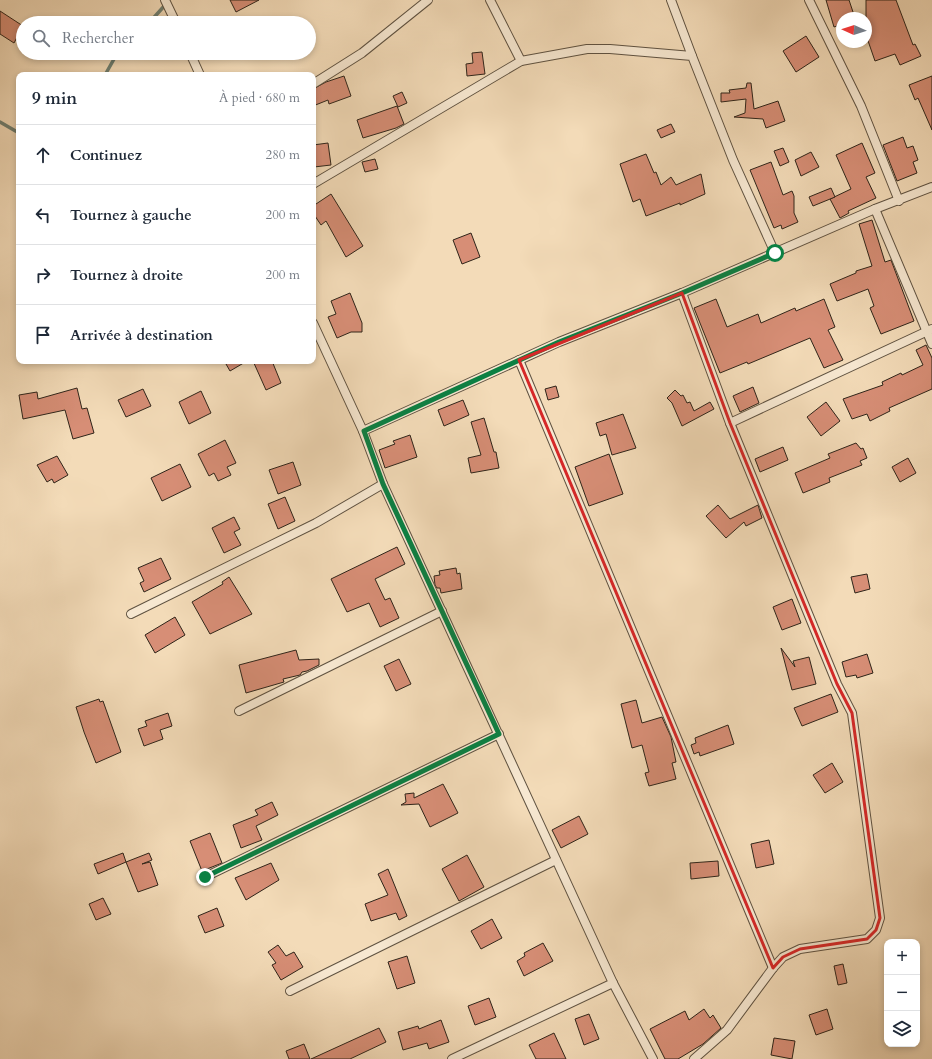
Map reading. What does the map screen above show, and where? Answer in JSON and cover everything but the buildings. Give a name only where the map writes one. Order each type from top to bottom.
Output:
[{"type":"street","points":[[316,82],[362,53],[428,0]]},
{"type":"street","points":[[490,0],[521,62]]},
{"type":"street","points":[[671,0],[733,160],[775,253]]},
{"type":"street","points":[[809,0],[861,106],[899,201]]},
{"type":"street","points":[[166,3],[172,16]]},
{"type":"street","points":[[316,182],[521,62],[587,49],[610,49],[692,56]]},
{"type":"street","points":[[193,60],[199,72]]},
{"type":"street","points":[[364,431],[559,342],[682,293],[875,208],[899,201],[932,187]]},
{"type":"street","points":[[875,208],[929,330],[932,344]]},
{"type":"street","points":[[682,293],[730,423],[837,684],[852,713],[880,918],[876,930],[868,938],[800,949],[783,957],[773,968],[727,1030],[694,1059]]},
{"type":"street","points":[[316,329],[364,431],[383,484],[556,860],[613,983],[653,1059]]},
{"type":"street","points":[[730,423],[929,330]]},
{"type":"street","points":[[519,360],[773,968]]},
{"type":"street","points":[[131,614],[316,523],[383,484]]},
{"type":"street","points":[[238,711],[442,611]]},
{"type":"street","points":[[205,877],[499,734]]},
{"type":"street","points":[[290,991],[556,860]]},
{"type":"street","points":[[452,1059],[613,983]]},
{"type":"highlighted area","points":[[682,293],[730,423],[837,684],[852,713],[880,918],[876,930],[867,939],[800,949],[783,957],[773,968],[519,360]]},
{"type":"waterway","points":[[155,16],[166,4]]},
{"type":"waterway","points":[[107,72],[113,60]]},
{"type":"waterway","points":[[0,122],[16,131]]},
{"type":"route","points":[[205,877],[499,734],[383,484],[364,431],[559,342],[682,293],[775,253]]}]
